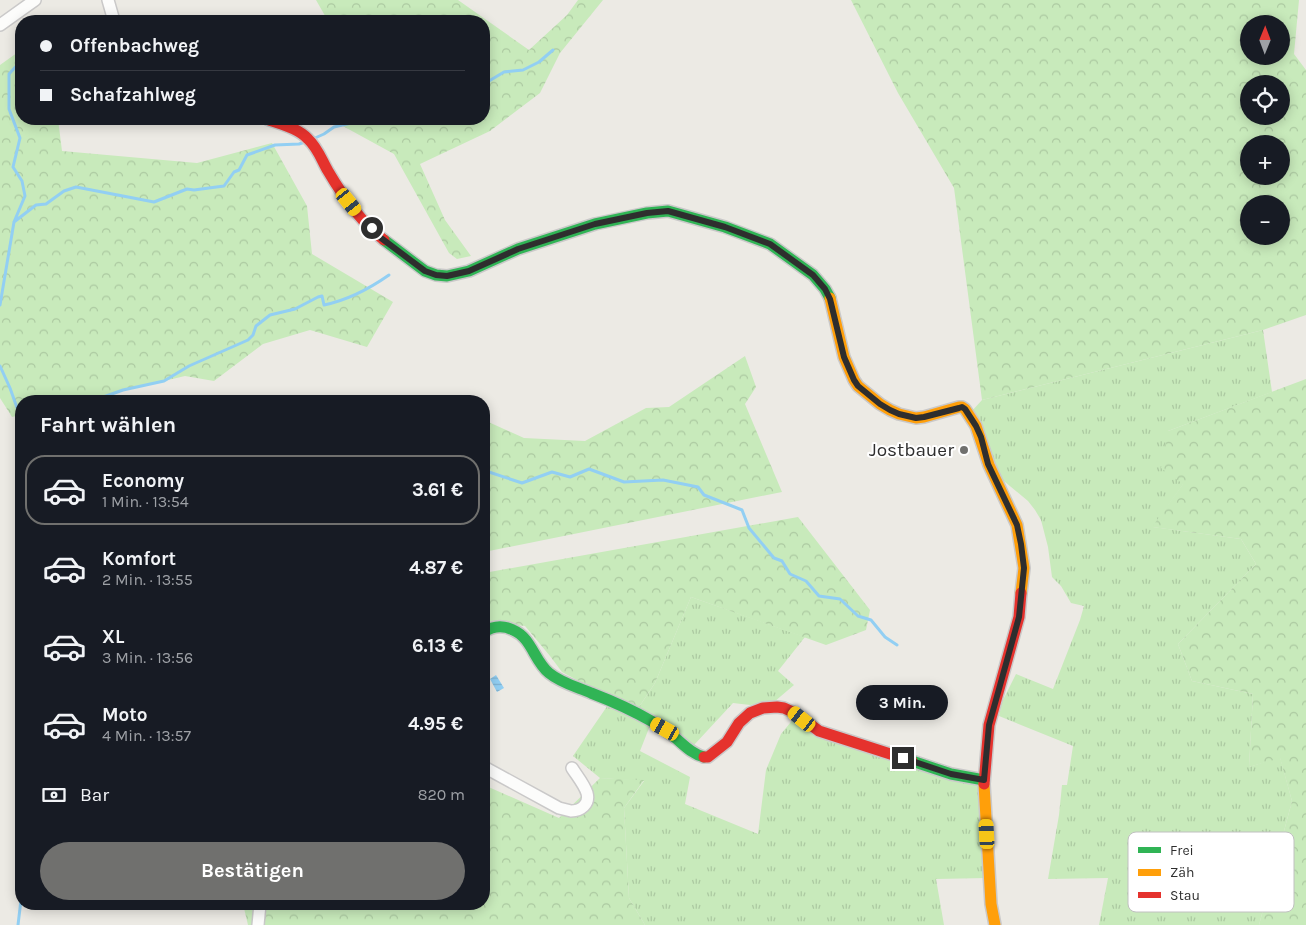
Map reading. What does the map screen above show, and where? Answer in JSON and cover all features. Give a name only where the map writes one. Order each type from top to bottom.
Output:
[{"type":"street","points":[[15,15],[35,0]]},
{"type":"street","points":[[108,0],[112,15]]},
{"type":"street","points":[[0,25],[15,15]]},
{"type":"street","points":[[281,125],[308,138],[316,148],[328,171],[362,218],[381,238],[425,271],[447,276],[469,271],[518,249],[595,224],[647,213],[668,211],[725,227],[770,244],[813,275],[825,289],[830,299],[844,357],[854,380],[858,386],[880,404],[899,414],[916,418],[962,407],[965,409],[981,437],[988,464],[1017,525],[1024,568],[1019,617],[989,725],[984,780],[991,904],[995,925]]},
{"type":"street","points":[[490,629],[500,626],[514,629],[529,644],[539,664],[551,675],[622,706],[657,724],[692,752],[700,756],[708,757],[727,741],[738,723],[746,716],[762,708],[775,706],[791,711],[819,731],[951,774],[984,780]]},
{"type":"street","points":[[490,770],[559,808],[572,811],[582,808],[587,803],[588,796],[572,768]]},
{"type":"street","points":[[258,925],[259,910]]},
{"type":"green space","points":[[316,0],[458,0],[479,15],[325,15]]},
{"type":"green space","points":[[578,0],[603,0],[560,53],[540,93],[490,131],[420,164],[445,220],[471,256],[457,259],[449,253],[394,154],[341,125],[490,125],[490,23],[529,50],[567,15]]},
{"type":"green space","points":[[851,0],[1299,0],[1294,54],[1306,70],[1306,315],[1263,330],[982,400],[954,188],[898,93]]},
{"type":"green space","points":[[15,54],[15,125],[59,125],[62,151],[197,163],[272,143],[307,206],[312,254],[393,302],[367,347],[310,330],[263,344],[214,381],[185,376],[105,395],[15,395],[15,416],[12,417],[0,398],[0,65]]},
{"type":"green space","points":[[1263,330],[1272,392],[1168,431],[1184,483],[1153,527],[1241,539],[1256,564],[1178,644],[1192,681],[1253,694],[1249,767],[1280,757],[1292,801],[1284,832],[1128,832],[1128,912],[1262,912],[1259,925],[1099,925],[1108,878],[1048,879],[1062,785],[1067,785],[1073,746],[999,716],[1002,702],[1016,674],[1053,689],[1084,606],[1071,603],[1061,586],[1052,577],[1048,547],[1041,520],[1035,510],[1028,501],[999,477],[971,412],[982,400]]},
{"type":"green space","points":[[745,356],[756,387],[745,404],[782,492],[490,551],[490,423],[524,438],[585,441],[646,408],[669,407]]},
{"type":"green space","points":[[1306,379],[1306,925],[1259,925],[1262,912],[1294,912],[1294,832],[1284,832],[1292,801],[1280,758],[1249,767],[1253,694],[1192,681],[1178,644],[1256,564],[1241,539],[1152,527],[1183,484],[1161,468],[1168,431]]},
{"type":"green space","points":[[798,517],[870,610],[866,630],[826,645],[691,597],[655,683],[637,710],[562,672],[525,626],[490,622],[490,572]]},
{"type":"green space","points":[[691,597],[805,637],[778,671],[794,685],[774,702],[750,705],[733,703],[694,745],[637,710],[655,683]]},
{"type":"green space","points":[[610,702],[651,723],[640,751],[690,777],[685,804],[758,834],[766,770],[781,734],[795,717],[978,784],[987,878],[936,879],[944,925],[645,925],[629,898],[624,808],[644,781],[600,778],[573,756]]},
{"type":"green space","points":[[600,778],[644,780],[624,808],[629,898],[645,925],[248,925],[244,910],[490,910],[490,788],[559,818]]},
{"type":"water","points":[[496,675],[504,688],[497,692],[490,679]]},
{"type":"waterway","points":[[490,80],[504,72],[523,70],[539,62],[553,50]]},
{"type":"waterway","points":[[15,68],[9,74],[9,109],[15,125]]},
{"type":"waterway","points":[[0,305],[14,222],[25,196],[22,181],[13,167],[20,138],[15,125]]},
{"type":"waterway","points":[[315,138],[334,127],[342,125]]},
{"type":"waterway","points":[[14,222],[36,205],[46,204],[64,191],[76,187],[154,202],[187,189],[194,190],[224,186],[234,172],[239,170],[247,155],[275,145],[305,142]]},
{"type":"waterway","points":[[109,395],[164,381],[189,366],[248,340],[253,335],[256,326],[270,315],[295,309],[322,296],[324,305],[350,297],[389,275]]},
{"type":"waterway","points":[[0,366],[15,402]]},
{"type":"waterway","points":[[490,472],[522,483],[552,472],[570,477],[589,469],[624,482],[663,480],[698,487],[704,495],[742,510],[749,528],[774,558],[782,561],[790,574],[806,581],[819,596],[840,599],[858,616],[871,620],[885,637],[897,645]]},
{"type":"waterway","points":[[18,925],[20,910]]},
{"type":"traffic: fast","points":[[384,240],[425,271],[447,276],[469,271],[518,249],[595,224],[647,213],[668,211],[725,227],[770,244],[813,275],[830,298]]},
{"type":"traffic: fast","points":[[490,629],[506,627],[513,630],[525,638],[544,668],[559,680],[646,718],[661,727],[689,750],[704,757]]},
{"type":"traffic: fast","points":[[912,761],[951,774],[984,780]]},
{"type":"traffic: slow","points":[[830,298],[844,357],[858,386],[890,410],[916,418],[959,407],[965,409],[976,426],[989,465],[1017,525],[1024,568],[1021,593]]},
{"type":"traffic: slow","points":[[984,784],[991,904],[995,925]]},
{"type":"traffic: jam","points":[[283,125],[304,135],[317,150],[346,199],[360,217],[384,240]]},
{"type":"traffic: jam","points":[[984,784],[989,725],[1019,617],[1021,593]]},
{"type":"traffic: jam","points":[[704,757],[708,757],[727,742],[739,723],[750,713],[763,708],[777,707],[795,713],[819,731],[912,761]]},
{"type":"place","name":"Jostbauer","points":[[964,450]]},
{"type":"route","points":[[372,228],[381,238],[425,271],[447,276],[469,271],[518,249],[595,224],[647,213],[668,211],[725,227],[770,244],[813,275],[825,289],[830,299],[844,357],[854,380],[858,386],[880,404],[899,414],[916,418],[962,407],[965,409],[981,437],[988,464],[1017,525],[1024,568],[1019,617],[989,725],[984,780],[951,774],[903,758]]}]
